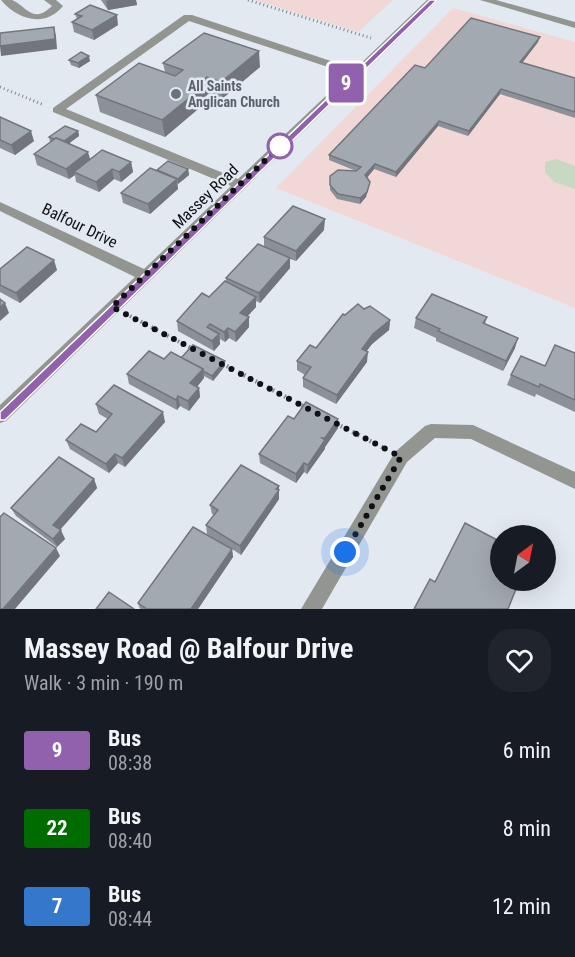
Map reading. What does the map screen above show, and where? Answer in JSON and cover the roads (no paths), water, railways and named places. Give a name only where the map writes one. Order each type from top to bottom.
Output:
[{"type":"street","points":[[6,0],[19,13],[37,18],[52,14],[58,6],[49,0]]},
{"type":"street","name":"Massey Road","points":[[0,416],[433,0]]},
{"type":"street","points":[[485,0],[575,25]]},
{"type":"street","points":[[240,185],[57,110],[188,17],[357,73]]},
{"type":"street","name":"Balfour Drive","points":[[0,206],[145,276]]},
{"type":"street","points":[[311,609],[401,457],[431,431],[473,432],[575,481]]},
{"type":"place","name":"All Saints Anglican Church","points":[[176,94]]}]
